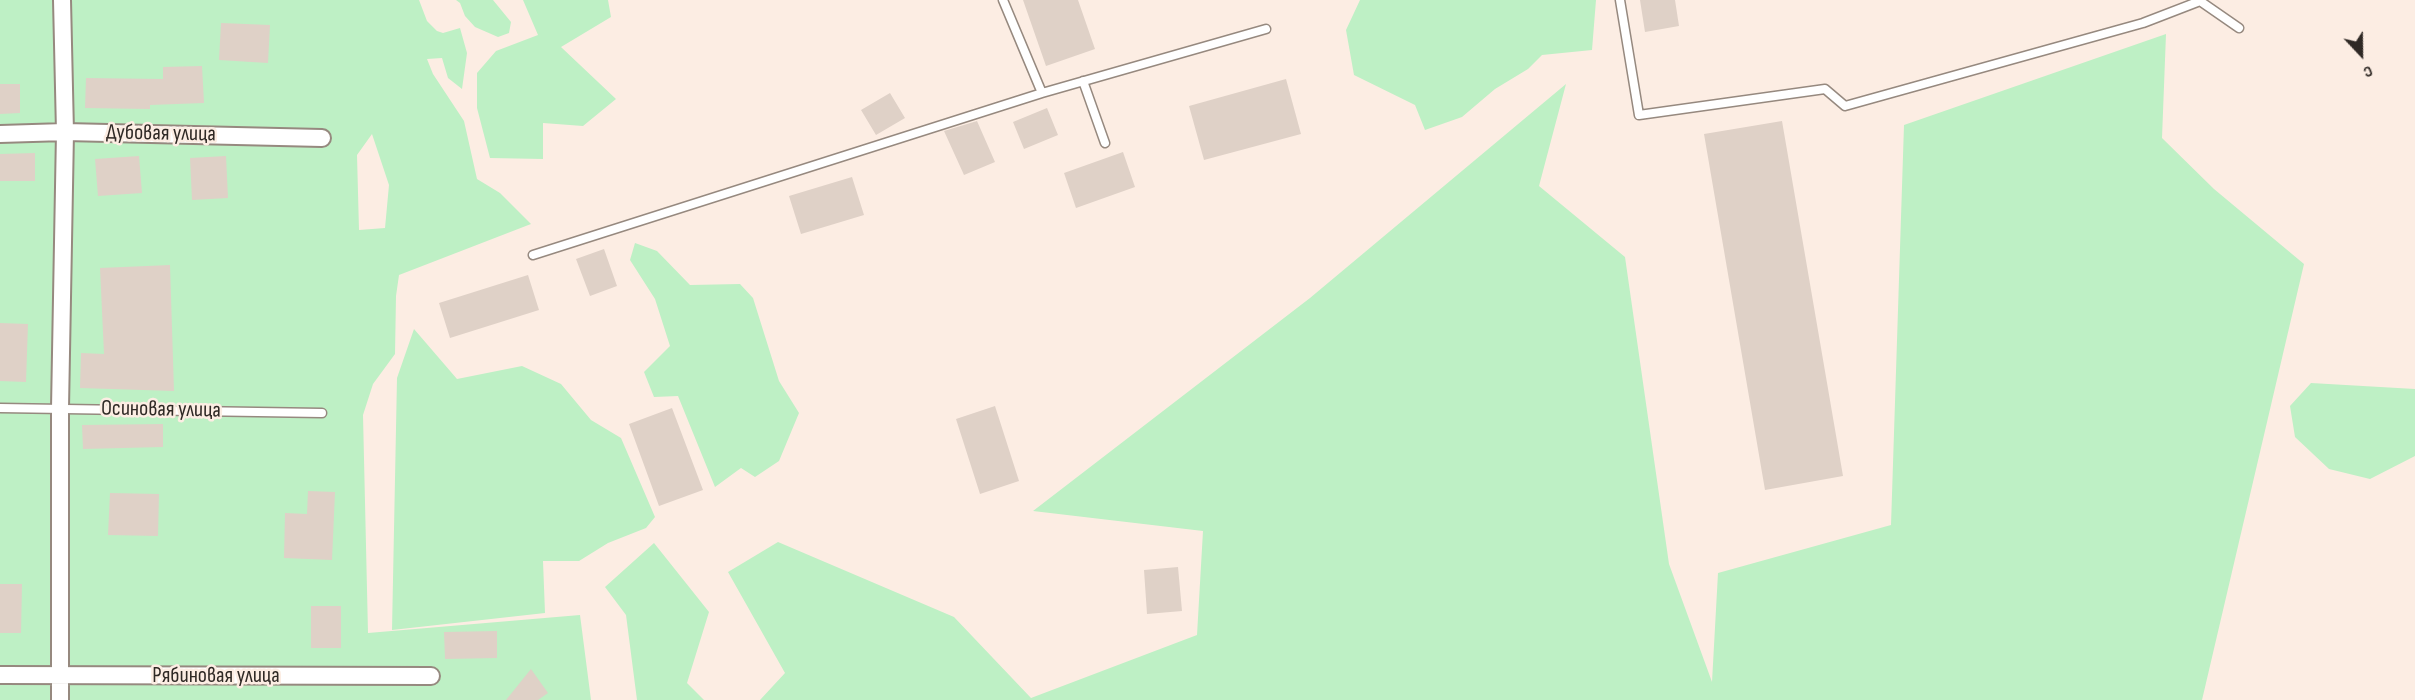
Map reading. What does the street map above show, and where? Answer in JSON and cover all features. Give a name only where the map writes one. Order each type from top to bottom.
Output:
[{"type":"street","points":[[60,700],[60,408],[65,132],[62,0]]},
{"type":"street","name":"Дубовая улица","points":[[0,134],[65,132],[321,138]]},
{"type":"street","name":"Рябиновая улица","points":[[0,675],[431,676]]},
{"type":"lane","points":[[1003,0],[1042,93]]},
{"type":"lane","points":[[1620,0],[1639,115],[1825,89],[1845,106],[2143,23],[2200,1],[2239,28]]},
{"type":"lane","points":[[533,255],[1042,93],[1266,29]]},
{"type":"lane","points":[[1083,81],[1105,143]]},
{"type":"lane","name":"Осиновая улица","points":[[0,408],[322,413]]},
{"type":"green space","points":[[0,0],[419,0],[427,21],[437,31],[443,33],[460,28],[467,53],[462,89],[448,78],[442,58],[427,59],[433,74],[464,121],[477,179],[500,193],[531,224],[399,275],[396,296],[395,354],[373,384],[363,415],[368,633],[580,615],[591,700],[0,700]],"holes":[[[372,134],[389,185],[385,228],[359,230],[357,155]]]},
{"type":"green space","points":[[456,0],[493,0],[511,22],[509,33],[498,37],[475,27],[465,16],[460,3]]},
{"type":"green space","points":[[523,0],[608,0],[611,17],[561,47],[616,99],[583,126],[543,123],[543,159],[490,158],[477,108],[477,73],[496,51],[538,35]]},
{"type":"green space","points":[[1360,0],[1596,0],[1592,50],[1542,55],[1528,69],[1495,89],[1462,117],[1425,130],[1415,105],[1354,75],[1346,30]]},
{"type":"green space","points":[[2166,34],[2162,138],[2214,189],[2304,264],[2202,700],[760,700],[785,673],[728,572],[778,542],[954,617],[1031,698],[1197,635],[1203,531],[1033,511],[1310,298],[1566,84],[1539,186],[1625,257],[1669,564],[1712,682],[1718,573],[1891,525],[1904,125]]},
{"type":"green space","points":[[635,243],[657,251],[690,285],[740,284],[753,298],[779,381],[799,413],[779,461],[755,477],[741,468],[715,487],[678,396],[654,397],[644,372],[670,346],[655,299],[630,260]]},
{"type":"green space","points":[[414,329],[457,379],[522,366],[561,384],[591,420],[621,438],[655,517],[646,528],[608,543],[579,561],[543,561],[545,613],[392,630],[397,378]]},
{"type":"green space","points":[[2311,383],[2415,389],[2415,456],[2370,479],[2329,469],[2295,437],[2290,406]]},
{"type":"green space","points":[[654,543],[709,612],[687,683],[704,700],[637,700],[626,615],[605,587]]},
{"type":"building","points":[[1023,0],[1078,0],[1095,49],[1046,66]]},
{"type":"building","points":[[1640,0],[1675,0],[1679,26],[1645,32]]},
{"type":"building","points":[[221,23],[270,25],[268,63],[219,60]]},
{"type":"building","points":[[202,66],[204,103],[150,105],[150,109],[85,108],[86,78],[163,79],[163,67]]},
{"type":"building","points":[[1286,79],[1301,134],[1204,160],[1189,106]]},
{"type":"building","points":[[0,84],[20,84],[20,113],[0,114]]},
{"type":"building","points":[[890,93],[905,118],[876,135],[861,110]]},
{"type":"building","points":[[1047,108],[1058,135],[1024,149],[1013,122]]},
{"type":"building","points":[[977,121],[995,162],[964,175],[944,131]]},
{"type":"building","points":[[1782,121],[1843,476],[1765,490],[1704,134]]},
{"type":"building","points":[[1123,152],[1135,187],[1076,208],[1064,173]]},
{"type":"building","points":[[35,153],[35,181],[0,181],[0,154]]},
{"type":"building","points":[[139,156],[142,193],[98,196],[95,159]]},
{"type":"building","points":[[226,156],[228,198],[192,200],[190,158]]},
{"type":"building","points":[[852,177],[864,215],[801,234],[789,196]]},
{"type":"building","points":[[604,249],[617,286],[590,296],[576,259]]},
{"type":"building","points":[[170,265],[174,391],[80,388],[81,353],[104,354],[100,268]]},
{"type":"building","points":[[528,275],[539,310],[450,338],[439,303]]},
{"type":"building","points":[[0,323],[28,324],[26,382],[0,381]]},
{"type":"building","points":[[995,406],[1019,481],[980,494],[956,419]]},
{"type":"building","points":[[672,408],[703,490],[659,506],[629,424]]},
{"type":"building","points":[[163,424],[163,447],[83,449],[82,425]]},
{"type":"building","points":[[308,491],[335,492],[332,560],[284,558],[285,513],[307,514]]},
{"type":"building","points":[[110,493],[159,494],[158,536],[108,535]]},
{"type":"building","points":[[1178,567],[1182,611],[1147,614],[1144,570]]},
{"type":"building","points":[[0,584],[22,584],[21,633],[0,633]]},
{"type":"building","points":[[311,606],[341,606],[341,648],[311,648]]},
{"type":"building","points":[[497,631],[497,658],[445,659],[444,632]]},
{"type":"building","points":[[531,669],[548,693],[538,700],[506,700]]}]
